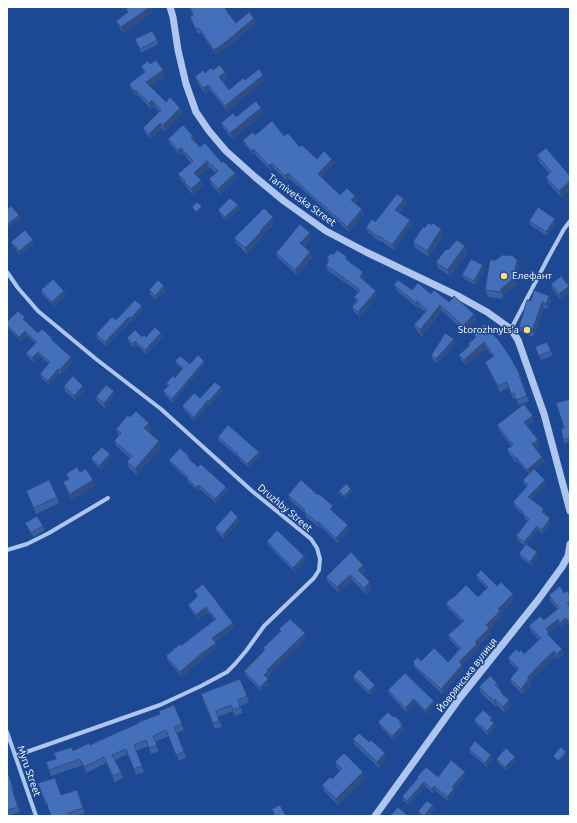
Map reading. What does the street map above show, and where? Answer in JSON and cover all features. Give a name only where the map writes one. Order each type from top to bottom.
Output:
[{"type":"street","name":"Tarnivetska Street","points":[[170,7],[186,84],[196,112],[209,131],[226,151],[278,196],[326,231],[460,297],[487,312],[511,329]]},
{"type":"street","points":[[570,221],[551,252],[511,329],[518,340],[544,414],[570,511]]},
{"type":"street","name":"Druzhby Street","points":[[7,272],[38,312],[161,409],[252,490],[310,539],[317,548],[320,559],[319,570],[314,578],[264,626],[246,651],[227,672],[160,705],[15,756]]},
{"type":"street","points":[[7,550],[27,544],[49,533],[108,498]]},
{"type":"street","name":"Йоврянська вулиця","points":[[375,816],[459,699],[538,600],[562,567],[568,556],[570,544]]},
{"type":"street","name":"Myru Street","points":[[7,732],[36,816]]},
{"type":"building","points":[[130,7],[150,7],[121,27],[116,21],[128,12],[126,9]]},
{"type":"building","points":[[190,7],[224,7],[236,23],[249,12],[254,18],[214,50],[199,28],[196,29],[190,17],[193,15]]},
{"type":"building","points":[[152,31],[157,40],[140,49],[135,39]]},
{"type":"building","points":[[156,60],[163,70],[146,82],[166,102],[170,97],[180,108],[163,125],[160,123],[149,134],[143,128],[161,110],[152,100],[149,103],[136,90],[134,91],[129,84],[145,72],[141,66],[148,61],[150,64]]},
{"type":"building","points":[[220,65],[225,72],[219,77],[229,90],[243,78],[245,80],[259,69],[263,75],[225,106],[208,85],[203,88],[195,77],[203,70],[205,73],[211,68],[213,70]]},
{"type":"building","points":[[256,101],[261,108],[230,133],[221,123],[233,113],[236,117]]},
{"type":"building","points":[[272,121],[284,136],[288,133],[300,147],[302,145],[317,159],[324,151],[332,159],[318,174],[340,195],[347,188],[355,196],[351,200],[362,209],[347,227],[288,173],[285,176],[272,163],[269,166],[254,149],[251,151],[243,140],[253,132],[255,135]]},
{"type":"building","points":[[183,125],[193,136],[191,138],[200,147],[205,143],[222,163],[223,161],[235,173],[218,189],[209,179],[218,171],[207,161],[194,173],[201,180],[191,189],[178,174],[193,161],[181,148],[178,150],[168,139]]},
{"type":"building","points":[[546,148],[570,176],[570,181],[559,191],[546,177],[551,172],[537,155]]},
{"type":"building","points":[[397,194],[404,199],[395,210],[410,220],[392,245],[379,236],[378,237],[366,227],[372,219],[375,222]]},
{"type":"building","points":[[230,198],[238,205],[225,217],[218,210]]},
{"type":"building","points":[[197,202],[202,206],[196,212],[192,207]]},
{"type":"building","points":[[11,206],[19,215],[7,225],[7,209]]},
{"type":"building","points":[[538,207],[555,219],[546,232],[529,221]]},
{"type":"building","points":[[264,208],[273,217],[245,248],[234,238]]},
{"type":"building","points":[[428,223],[431,225],[433,223],[441,229],[427,251],[413,242],[423,227],[425,228]]},
{"type":"building","points":[[300,224],[310,233],[300,243],[310,252],[295,270],[276,253]]},
{"type":"building","points":[[25,230],[33,240],[19,251],[11,242]]},
{"type":"building","points":[[457,240],[465,246],[447,270],[436,262],[446,249],[448,250]]},
{"type":"building","points":[[337,250],[363,272],[360,277],[376,291],[358,312],[352,307],[358,300],[354,297],[360,290],[326,265],[329,260],[327,258],[331,253],[333,255]]},
{"type":"building","name":"Елефант","points":[[502,255],[513,256],[517,260],[514,278],[501,289],[501,292],[485,290],[490,260],[496,260]]},
{"type":"building","points":[[471,259],[483,265],[474,281],[462,275]]},
{"type":"building","points":[[561,276],[569,286],[559,294],[551,284]]},
{"type":"building","points":[[53,279],[64,291],[52,302],[41,290]]},
{"type":"building","points":[[158,280],[164,286],[155,296],[149,290]]},
{"type":"building","points":[[398,280],[412,290],[418,283],[431,294],[434,290],[449,302],[454,296],[474,314],[463,326],[440,305],[420,330],[414,325],[427,310],[394,285]]},
{"type":"building","points":[[534,290],[549,296],[546,304],[542,302],[532,331],[519,327],[527,300],[531,301]]},
{"type":"building","points":[[135,300],[142,306],[105,342],[96,334],[112,317],[116,320]]},
{"type":"building","points":[[18,311],[25,317],[23,319],[38,333],[42,329],[71,357],[48,381],[40,374],[50,362],[38,352],[32,358],[26,353],[37,342],[25,331],[19,337],[7,325],[7,322]]},
{"type":"building","points":[[484,324],[500,342],[511,358],[520,375],[527,396],[516,400],[514,393],[511,394],[507,382],[498,386],[485,362],[494,356],[484,342],[464,360],[459,355],[476,337],[473,334]]},
{"type":"building","points":[[155,327],[161,333],[145,350],[135,341],[133,344],[127,338],[135,330],[142,337],[144,335],[146,337]]},
{"type":"building","points":[[445,333],[454,339],[436,359],[431,356]]},
{"type":"building","points":[[547,342],[551,351],[539,356],[535,347]]},
{"type":"building","points":[[198,355],[204,361],[172,399],[163,391],[169,385],[166,383],[173,376],[175,378],[183,368],[175,361],[180,356],[190,364]]},
{"type":"building","points":[[73,376],[83,386],[74,396],[64,386]]},
{"type":"building","points":[[215,382],[221,387],[194,417],[182,406],[194,393],[200,398]]},
{"type":"building","points":[[106,385],[114,391],[104,403],[96,397]]},
{"type":"building","points":[[570,399],[570,438],[563,439],[561,429],[564,428],[556,403]]},
{"type":"building","points":[[524,404],[533,416],[524,422],[538,440],[532,444],[542,457],[527,470],[507,449],[513,445],[497,425]]},
{"type":"building","points":[[136,411],[149,423],[144,428],[159,441],[135,469],[127,462],[132,456],[114,441],[121,433],[116,429],[128,415],[130,417]]},
{"type":"building","points":[[228,425],[259,452],[247,464],[218,437]]},
{"type":"building","points":[[102,447],[110,454],[99,466],[91,458]]},
{"type":"building","points":[[180,448],[198,467],[201,464],[226,487],[215,499],[199,485],[196,487],[187,478],[188,477],[169,460]]},
{"type":"building","points":[[77,467],[80,472],[86,469],[93,480],[70,494],[63,482],[69,479],[66,474]]},
{"type":"building","points":[[534,469],[545,480],[528,497],[544,509],[542,512],[550,518],[542,530],[537,526],[524,542],[516,536],[529,519],[513,502],[528,485],[523,480]]},
{"type":"building","points":[[49,480],[57,497],[34,508],[26,491]]},
{"type":"building","points":[[301,480],[333,506],[330,509],[348,525],[336,538],[319,522],[318,523],[304,512],[305,510],[288,495]]},
{"type":"building","points":[[346,484],[351,489],[344,496],[339,491]]},
{"type":"building","points":[[231,510],[238,517],[223,535],[215,528]]},
{"type":"building","points":[[37,516],[43,526],[31,533],[25,523]]},
{"type":"building","points":[[277,530],[304,556],[293,568],[267,541]]},
{"type":"building","points":[[526,544],[537,552],[530,562],[519,554]]},
{"type":"building","points":[[351,552],[363,565],[358,570],[370,582],[364,588],[350,575],[337,587],[326,577]]},
{"type":"building","points":[[481,570],[497,586],[501,582],[513,594],[498,609],[500,611],[486,625],[489,628],[475,642],[477,644],[459,662],[462,665],[441,689],[413,664],[413,662],[418,657],[421,661],[434,648],[448,662],[461,648],[448,635],[464,621],[446,603],[466,585],[478,597],[488,587],[476,575]]},
{"type":"building","points":[[203,584],[233,623],[212,638],[216,643],[180,672],[166,656],[180,644],[181,646],[216,619],[206,607],[196,615],[188,605],[198,596],[194,591]]},
{"type":"building","points":[[560,586],[564,593],[567,591],[570,595],[570,601],[567,603],[570,606],[570,623],[566,618],[560,623],[558,619],[546,629],[549,632],[547,634],[562,649],[557,654],[554,651],[541,663],[527,678],[529,679],[521,689],[510,679],[519,668],[508,658],[516,649],[519,652],[521,650],[524,654],[541,638],[529,626],[540,616],[544,620],[559,608],[549,595]]},
{"type":"building","points":[[290,619],[305,633],[267,670],[268,672],[264,675],[268,679],[260,687],[244,671],[265,650],[263,648],[281,631],[279,629]]},
{"type":"building","points":[[359,669],[375,685],[369,691],[353,676]]},
{"type":"building","points":[[405,673],[434,701],[425,710],[414,699],[405,708],[388,690]]},
{"type":"building","points":[[490,676],[497,683],[495,685],[502,692],[501,693],[509,700],[503,707],[479,687]]},
{"type":"building","points":[[240,679],[247,696],[238,700],[240,707],[233,710],[231,705],[216,711],[219,721],[213,723],[201,694]]},
{"type":"building","points":[[174,705],[182,724],[174,727],[184,751],[176,755],[166,730],[153,736],[157,745],[149,748],[146,740],[134,745],[142,766],[134,769],[126,749],[112,755],[121,772],[113,776],[104,757],[84,767],[80,759],[49,770],[46,762],[56,759],[54,753],[72,747],[73,751],[89,743],[90,745],[160,714],[159,711]]},
{"type":"building","points":[[483,710],[492,718],[490,720],[494,723],[487,731],[474,720]]},
{"type":"building","points":[[388,712],[401,722],[399,723],[402,726],[392,736],[378,722]]},
{"type":"building","points":[[359,733],[369,742],[371,740],[385,753],[377,762],[353,739]]},
{"type":"building","points":[[475,741],[491,755],[485,763],[469,749]]},
{"type":"building","points":[[561,747],[566,752],[558,761],[553,756]]},
{"type":"building","points":[[506,748],[515,757],[505,767],[496,759]]},
{"type":"building","points":[[344,753],[363,772],[336,799],[322,785],[330,777],[332,779],[342,769],[335,762]]},
{"type":"building","points":[[451,760],[465,772],[452,787],[454,789],[447,797],[434,786],[432,789],[424,782],[407,801],[402,797],[426,767],[438,777]]},
{"type":"building","points":[[7,770],[18,807],[7,810]]},
{"type":"building","points":[[55,778],[61,795],[77,790],[83,808],[68,813],[69,816],[51,816],[38,783]]},
{"type":"building","points":[[427,801],[433,805],[424,816],[418,811]]},
{"type":"building","points":[[280,805],[286,816],[275,816],[272,809]]},
{"type":"building","points":[[398,807],[408,816],[390,816]]},
{"type":"place","name":"Елефант","points":[[504,276]]},
{"type":"place","name":"Storozhnyts'a","points":[[527,330]]}]
